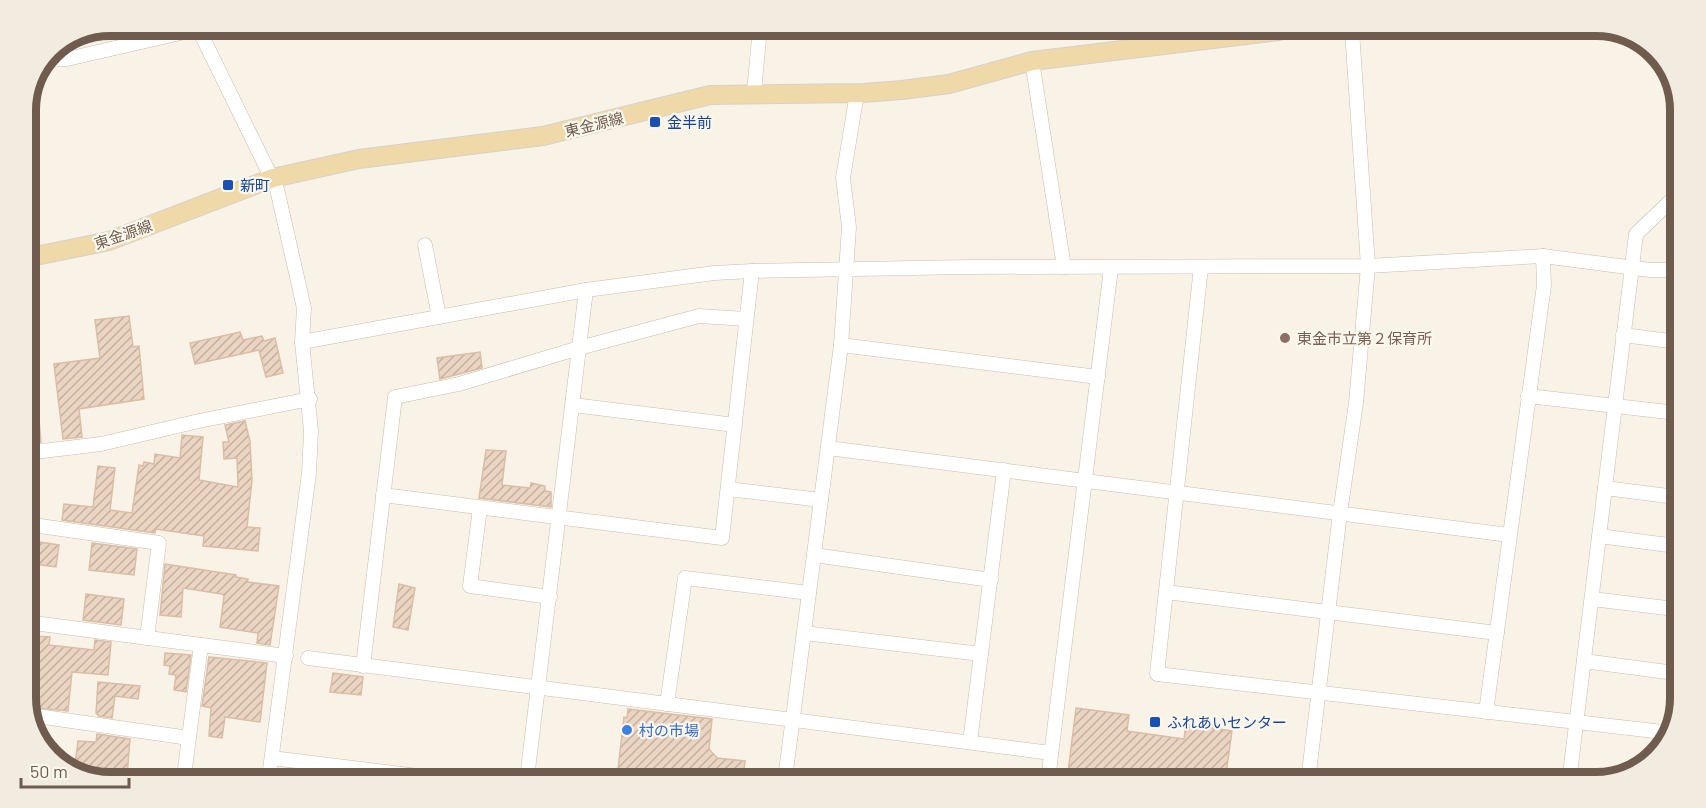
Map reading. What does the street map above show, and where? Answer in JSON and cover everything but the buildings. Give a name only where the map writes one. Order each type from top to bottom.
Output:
[{"type":"main road","name":"東金源線","points":[[36,256],[109,241],[273,178],[359,159],[543,136],[710,94],[856,93],[949,84],[1032,61],[1238,36]]},
{"type":"street","points":[[56,60],[67,59],[160,36]]},
{"type":"street","points":[[202,36],[273,178],[304,308],[302,342],[310,399],[309,473],[270,772]]},
{"type":"street","points":[[754,92],[759,36]]},
{"type":"street","points":[[1309,772],[1340,513],[1356,403],[1368,266],[1352,36]]},
{"type":"street","points":[[1032,61],[1065,267]]},
{"type":"street","points":[[786,772],[841,345],[849,227],[843,178],[856,93]]},
{"type":"street","points":[[1570,772],[1636,234],[1670,202]]},
{"type":"street","points":[[425,245],[439,317]]},
{"type":"street","points":[[302,342],[586,290],[714,273],[846,268],[1368,266],[1543,256],[1632,268],[1670,270]]},
{"type":"street","points":[[1486,712],[1544,285],[1543,256]]},
{"type":"street","points":[[1201,267],[1157,674],[1662,732]]},
{"type":"street","points":[[1049,772],[1111,268]]},
{"type":"street","points":[[383,495],[722,538],[752,271]]},
{"type":"street","points":[[528,772],[586,290]]},
{"type":"street","points":[[363,666],[395,398],[459,384],[579,348],[699,316],[746,319]]},
{"type":"street","points":[[1623,335],[1670,341]]},
{"type":"street","points":[[841,345],[1098,377]]},
{"type":"street","points":[[1528,396],[1670,412]]},
{"type":"street","points":[[36,452],[101,444],[199,421],[310,399]]},
{"type":"street","points":[[573,405],[735,425]]},
{"type":"street","points":[[828,448],[1509,535]]},
{"type":"street","points":[[970,742],[1004,470]]},
{"type":"street","points":[[1605,488],[1670,496]]},
{"type":"street","points":[[728,489],[821,500]]},
{"type":"street","points":[[480,508],[470,586],[550,597]]},
{"type":"street","points":[[36,525],[159,543],[147,638]]},
{"type":"street","points":[[1599,536],[1670,545]]},
{"type":"street","points":[[814,555],[990,580]]},
{"type":"street","points":[[667,704],[685,578],[809,593]]},
{"type":"street","points":[[1166,592],[1497,633]]},
{"type":"street","points":[[1592,599],[1670,608]]},
{"type":"street","points":[[36,623],[286,656]]},
{"type":"street","points":[[804,633],[981,654]]},
{"type":"street","points":[[185,772],[201,645]]},
{"type":"street","points":[[308,658],[1051,753]]},
{"type":"street","points":[[1584,661],[1670,672]]},
{"type":"street","points":[[38,716],[189,738]]},
{"type":"street","points":[[272,758],[385,772]]},
{"type":"place","name":"金半前","points":[[655,122]]},
{"type":"place","name":"新町","points":[[228,185]]},
{"type":"place","name":"東金市立第２保育所","points":[[1285,338]]},
{"type":"place","name":"ふれあいセンター","points":[[1155,722]]},
{"type":"place","name":"村の市場","points":[[627,730]]}]
